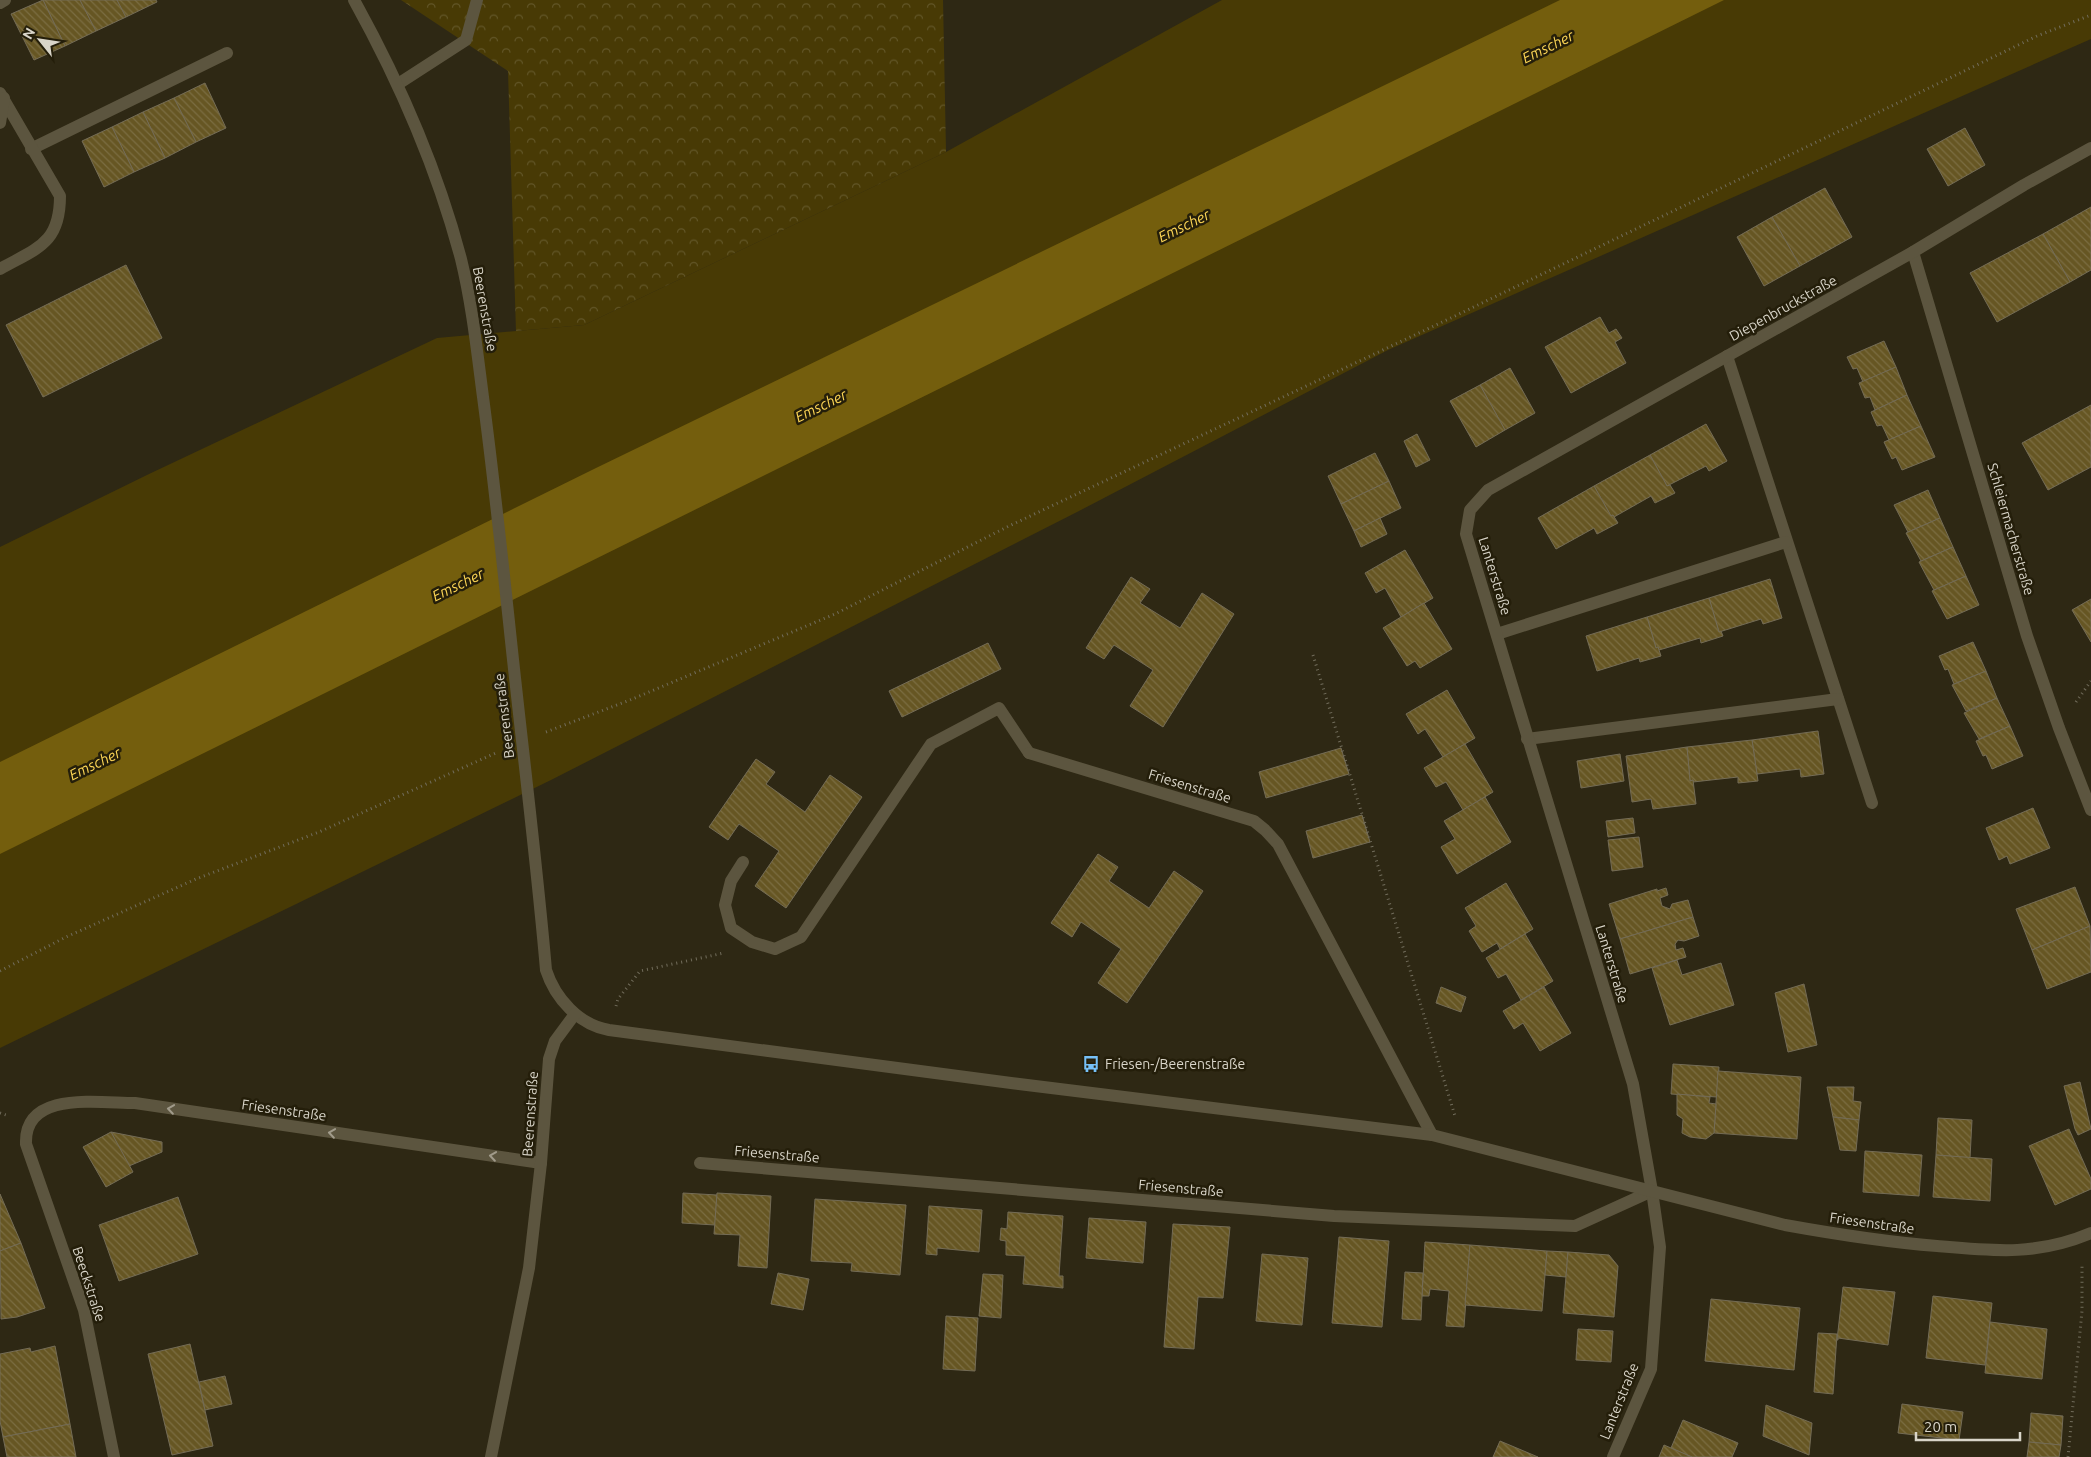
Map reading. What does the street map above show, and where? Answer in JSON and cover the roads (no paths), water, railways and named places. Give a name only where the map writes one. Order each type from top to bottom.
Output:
[{"type":"street","points":[[0,3],[5,0]]},
{"type":"street","name":"Beerenstraße","points":[[354,0],[398,84],[429,158],[461,259],[473,320],[496,494],[508,620],[535,845],[546,970],[552,987],[575,1014],[555,1041],[549,1059],[541,1163],[529,1268],[491,1457]]},
{"type":"street","points":[[398,84],[466,40],[477,0]]},
{"type":"street","points":[[31,149],[227,52]]},
{"type":"street","points":[[0,270],[41,245],[51,236],[57,224],[60,210],[60,196],[31,149],[2,95]]},
{"type":"street","points":[[0,123],[2,95]]},
{"type":"street","name":"Diepenbruckstraße","points":[[1488,490],[1913,252],[2024,185],[2091,148]]},
{"type":"street","name":"Schleiermacherstraße","points":[[1913,252],[2027,636],[2059,728],[2091,810]]},
{"type":"street","points":[[1728,356],[1786,542],[1872,803]]},
{"type":"street","name":"Lanterstraße","points":[[1488,490],[1470,510],[1466,534],[1633,1084],[1660,1247],[1651,1369],[1613,1457]]},
{"type":"street","points":[[1497,634],[1786,542]]},
{"type":"street","points":[[1527,739],[1838,699]]},
{"type":"street","name":"Friesenstraße","points":[[743,862],[731,881],[724,905],[731,928],[752,942],[775,949],[801,937],[931,744],[999,708],[1029,753],[1254,821],[1266,830],[1278,844],[1432,1135]]},
{"type":"street","name":"Friesenstraße","points":[[575,1014],[594,1025],[609,1030],[1011,1083],[1432,1135],[1785,1225],[1912,1244],[2002,1252],[2043,1248],[2086,1235]]},
{"type":"street","name":"Friesenstraße","points":[[29,1123],[38,1113],[56,1105],[68,1103],[136,1103],[541,1163]]},
{"type":"street","name":"Beeckstraße","points":[[29,1123],[25,1133],[26,1144],[84,1310],[114,1457]]},
{"type":"street","name":"Friesenstraße","points":[[700,1162],[1334,1216],[1575,1226],[1652,1190]]},
{"type":"water","name":"Emscher","points":[[1560,0],[1724,0],[0,854],[0,762],[596,468]]},
{"type":"place","name":"Friesen-/Beerenstraße","points":[[1091,1064]]}]
